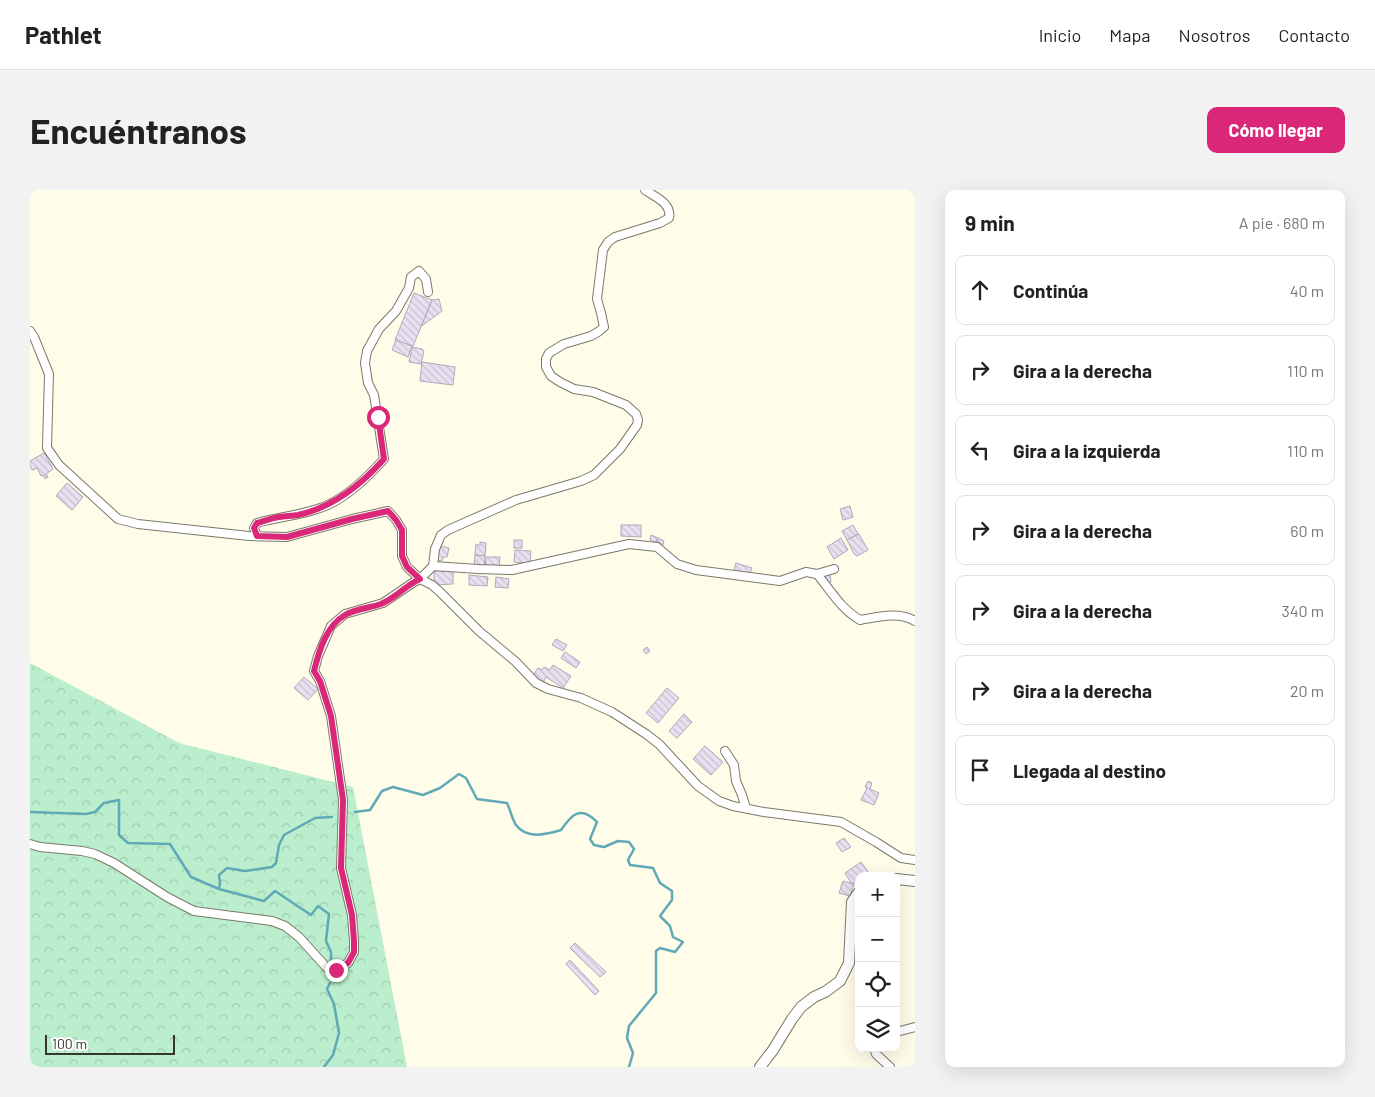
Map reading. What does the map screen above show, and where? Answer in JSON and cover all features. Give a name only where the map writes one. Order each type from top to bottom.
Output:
[{"type":"street","points":[[30,844],[40,847],[82,850],[95,854],[114,862],[167,897],[194,911],[272,921],[285,926],[299,936],[327,968],[336,970],[348,963],[354,952],[354,941],[352,915],[341,868],[343,800],[331,716],[320,681],[314,671],[318,656],[331,626],[345,614],[383,604],[420,579],[433,566],[435,549],[441,536],[448,530],[516,500],[581,481],[594,475],[620,449],[637,425],[636,414],[626,405],[593,392],[574,389],[551,376],[546,367],[546,360],[549,353],[564,344],[591,336],[604,327],[597,299],[603,250],[608,242],[615,237],[660,223],[669,218],[668,206],[645,190]]},
{"type":"street","points":[[257,536],[254,528],[257,523],[277,517],[298,515],[337,501],[374,470],[384,459],[374,394],[368,383],[364,364],[367,351],[379,329],[396,311],[409,288],[411,277],[419,271],[426,279],[428,292]]},
{"type":"street","points":[[30,330],[49,374],[47,448],[59,465],[118,519],[138,524],[257,536],[287,537],[388,511],[402,530],[402,556],[407,567],[420,579],[432,585],[440,592],[536,683],[548,689],[581,698],[612,712],[646,734],[698,786],[719,801],[733,806],[841,822],[901,858],[915,860]]},
{"type":"street","points":[[433,566],[512,570],[629,544],[657,547],[677,564],[696,570],[780,581],[806,572],[817,574],[834,569]]},
{"type":"street","points":[[817,574],[842,607],[860,620],[903,616],[915,621]]},
{"type":"street","points":[[725,751],[734,765],[736,781],[746,808]]},
{"type":"street","points":[[900,879],[915,881]]},
{"type":"street","points":[[760,1067],[801,1007],[840,981],[850,963],[852,902],[855,898]]},
{"type":"street","points":[[900,1031],[915,1027]]},
{"type":"street","points":[[875,1052],[890,1067]]},
{"type":"green space","points":[[30,663],[179,743],[353,787],[407,1067],[30,1067]]},
{"type":"building","points":[[414,293],[432,300],[413,346],[395,340]]},
{"type":"building","points":[[439,299],[442,311],[422,325],[432,300]]},
{"type":"building","points":[[396,340],[412,346],[408,357],[392,350]]},
{"type":"building","points":[[412,347],[424,351],[421,364],[409,362]]},
{"type":"building","points":[[422,362],[455,367],[453,385],[420,381]]},
{"type":"building","points":[[44,453],[53,469],[46,474],[48,477],[45,479],[37,468],[32,470],[30,466],[30,461]]},
{"type":"building","points":[[67,483],[83,497],[72,510],[56,496]]},
{"type":"building","points":[[850,506],[853,517],[843,520],[840,509]]},
{"type":"building","points":[[621,525],[641,525],[641,537],[621,536]]},
{"type":"building","points":[[853,525],[858,534],[847,540],[842,531]]},
{"type":"building","points":[[859,534],[868,550],[857,556],[847,540]]},
{"type":"building","points":[[651,535],[658,538],[656,542],[650,540]]},
{"type":"building","points":[[658,538],[664,541],[663,545],[657,542]]},
{"type":"building","points":[[841,538],[848,550],[834,559],[827,547]]},
{"type":"building","points":[[514,540],[522,540],[522,548],[514,548]]},
{"type":"building","points":[[480,542],[486,543],[485,556],[475,555],[476,544],[480,546]]},
{"type":"building","points":[[440,546],[449,548],[447,557],[443,557],[442,561],[437,560]]},
{"type":"building","points":[[515,550],[531,551],[530,563],[514,562]]},
{"type":"building","points":[[475,555],[485,556],[484,568],[474,567]]},
{"type":"building","points":[[486,557],[500,557],[499,569],[485,569]]},
{"type":"building","points":[[736,563],[752,568],[750,574],[734,570]]},
{"type":"building","points":[[438,568],[453,568],[453,584],[434,585],[434,571],[438,571]]},
{"type":"building","points":[[469,575],[488,577],[487,586],[469,585]]},
{"type":"building","points":[[830,575],[831,582],[826,583],[825,576]]},
{"type":"building","points":[[496,577],[509,579],[508,588],[495,587]]},
{"type":"building","points":[[556,639],[567,645],[563,651],[552,645]]},
{"type":"building","points":[[647,647],[650,651],[646,654],[643,650]]},
{"type":"building","points":[[565,652],[580,662],[576,668],[561,658]]},
{"type":"building","points":[[553,665],[571,676],[563,688],[546,677],[543,683],[532,677],[538,668],[542,670],[544,667],[550,670]]},
{"type":"building","points":[[304,677],[318,689],[308,700],[294,688]]},
{"type":"building","points":[[667,688],[679,698],[658,723],[646,713]]},
{"type":"building","points":[[684,714],[692,722],[677,738],[669,731]]},
{"type":"building","points":[[705,746],[723,762],[711,775],[693,759]]},
{"type":"building","points":[[868,781],[872,783],[870,789],[879,793],[874,805],[861,800]]},
{"type":"building","points":[[844,838],[851,847],[842,852],[836,843]]},
{"type":"building","points":[[861,862],[868,872],[855,872],[855,882],[852,884],[845,873]]},
{"type":"building","points":[[843,881],[854,884],[850,896],[839,893]]},
{"type":"building","points":[[575,943],[606,972],[600,977],[570,948]]},
{"type":"building","points":[[570,960],[599,991],[595,995],[566,964]]},
{"type":"waterway","points":[[355,812],[370,810],[382,791],[393,787],[423,795],[440,788],[459,774],[466,778],[477,799],[507,803],[516,825],[526,833],[537,835],[561,830],[573,816],[581,813],[586,814],[597,822],[590,839],[594,845],[604,847],[618,841],[629,842],[634,849],[628,860],[630,865],[653,868],[660,883],[672,891],[672,900],[660,916],[670,926],[673,937],[683,942],[675,952],[660,948],[656,951],[656,993],[629,1026],[627,1038],[633,1053],[629,1067]]},
{"type":"waterway","points":[[30,812],[86,814],[95,812],[104,803],[119,800],[119,835],[128,843],[170,844],[191,877],[219,889],[264,901],[275,891],[311,915],[318,906],[329,914],[326,941],[331,952],[331,967]]},
{"type":"waterway","points":[[219,889],[219,875],[227,868],[245,871],[272,867],[276,863],[279,845],[284,835],[315,818],[332,817]]},
{"type":"waterway","points":[[324,1067],[333,1055],[339,1033],[334,1004],[327,989],[330,983]]},
{"type":"route","points":[[336,970],[348,963],[354,952],[354,941],[352,915],[341,868],[343,800],[331,716],[320,681],[314,671],[318,656],[331,626],[345,614],[383,604],[420,579],[407,567],[402,556],[402,530],[388,511],[287,537],[257,536],[254,528],[257,523],[277,517],[298,515],[337,501],[374,470],[384,459],[378,417]]}]
